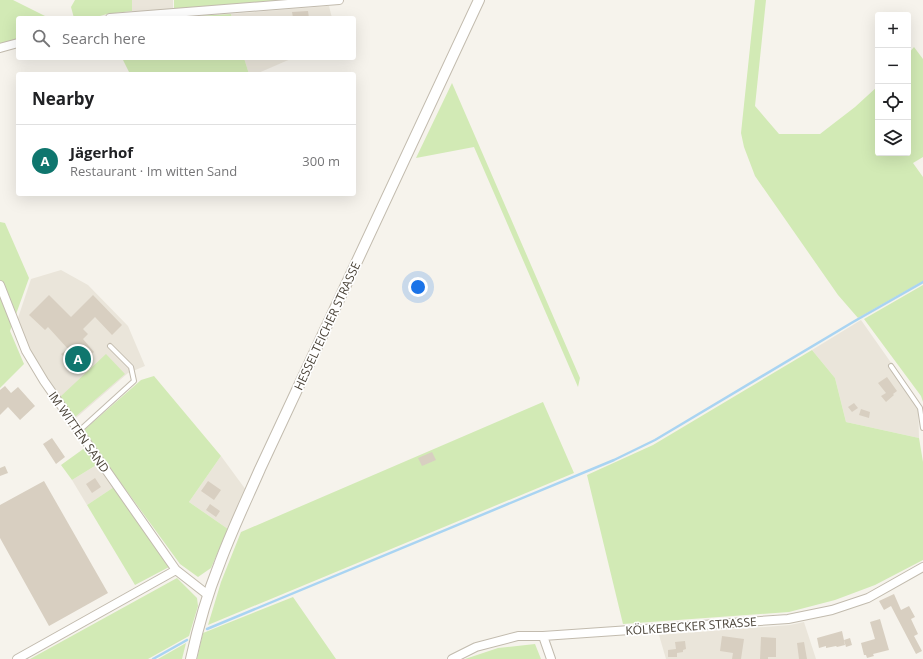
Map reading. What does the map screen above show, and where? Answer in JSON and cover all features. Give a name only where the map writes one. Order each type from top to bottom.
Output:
[{"type":"street","points":[[135,16],[339,0]]},
{"type":"street","name":"HESSELTEICHER STRASSE","points":[[191,659],[208,594],[231,533],[479,0]]},
{"type":"street","points":[[0,48],[16,44]]},
{"type":"street","name":"IM WITTEN SAND","points":[[0,285],[26,351],[44,381],[176,570],[208,594]]},
{"type":"street","name":"KÖLKEBECKER STRASSE","points":[[452,659],[476,647],[518,636],[543,636],[788,619],[832,610],[868,598],[923,567]]},
{"type":"street","points":[[17,659],[176,570]]},
{"type":"street","points":[[543,636],[551,659]]},
{"type":"lane","points":[[79,431],[134,381],[131,367],[110,346]]},
{"type":"lane","points":[[891,366],[920,408],[923,428]]},
{"type":"shaded area","points":[[132,0],[173,0],[173,9],[132,12]]},
{"type":"shaded area","points":[[329,6],[332,16],[232,16],[231,14]]},
{"type":"shaded area","points":[[245,60],[288,60],[261,72],[248,72]]},
{"type":"shaded area","points":[[61,270],[88,285],[128,326],[145,366],[128,373],[76,418],[34,363],[17,321],[31,279]]},
{"type":"shaded area","points":[[861,320],[918,401],[919,438],[846,422],[835,378],[812,350]]},
{"type":"shaded area","points":[[221,456],[246,490],[228,529],[189,502]]},
{"type":"shaded area","points":[[98,464],[114,487],[87,505],[72,480]]},
{"type":"shaded area","points":[[804,622],[816,659],[666,659],[659,635],[790,625]]},
{"type":"green space","points":[[0,0],[13,0],[45,16],[16,16],[16,40],[0,45]]},
{"type":"green space","points":[[75,0],[132,0],[132,11],[100,16],[73,16],[71,7]]},
{"type":"green space","points":[[174,0],[289,0],[174,9]]},
{"type":"green space","points":[[755,0],[766,0],[755,106],[779,134],[820,134],[855,107],[875,89],[875,156],[911,156],[911,50],[914,47],[923,59],[923,157],[913,163],[923,177],[923,281],[858,318],[838,295],[755,176],[744,147],[741,133]]},
{"type":"green space","points":[[231,14],[232,16],[197,16]]},
{"type":"green space","points":[[123,60],[245,60],[248,72],[129,72]]},
{"type":"green space","points":[[452,83],[580,378],[578,387],[474,147],[416,158]]},
{"type":"green space","points":[[0,222],[5,223],[29,278],[10,331],[24,364],[0,388]]},
{"type":"green space","points":[[923,285],[923,402],[921,396],[864,319]]},
{"type":"green space","points":[[812,350],[835,378],[846,422],[919,438],[923,462],[923,560],[875,585],[835,600],[789,612],[623,624],[587,475],[653,445]]},
{"type":"green space","points":[[106,354],[125,374],[75,417],[60,397]]},
{"type":"green space","points":[[154,376],[221,456],[189,502],[228,529],[211,568],[198,577],[180,564],[83,431],[141,380]]},
{"type":"green space","points":[[543,402],[574,473],[208,625],[221,582],[241,532]]},
{"type":"green space","points":[[86,447],[98,464],[72,480],[61,465]]},
{"type":"green space","points":[[114,487],[169,567],[135,585],[87,505]]},
{"type":"green space","points":[[177,578],[197,598],[198,606],[189,636],[148,659],[30,659]]},
{"type":"green space","points":[[293,597],[336,659],[197,659],[203,633]]},
{"type":"green space","points":[[186,643],[182,659],[158,659]]},
{"type":"green space","points":[[535,644],[541,659],[465,659],[498,648]]},
{"type":"building","points":[[308,11],[309,16],[293,16],[292,12]]},
{"type":"building","points":[[49,295],[71,317],[93,295],[122,325],[112,335],[95,317],[83,329],[88,334],[83,339],[94,352],[74,369],[61,354],[68,349],[48,327],[45,330],[29,315]]},
{"type":"building","points":[[887,377],[897,391],[886,402],[881,396],[886,393],[878,383]]},
{"type":"building","points":[[5,386],[11,393],[18,387],[35,406],[20,420],[8,407],[0,415],[0,390]]},
{"type":"building","points":[[854,403],[858,408],[852,412],[848,407]]},
{"type":"building","points":[[861,409],[870,412],[869,418],[859,415]]},
{"type":"building","points":[[52,438],[65,457],[56,464],[43,444]]},
{"type":"building","points":[[432,452],[436,460],[422,466],[418,458]]},
{"type":"building","points":[[5,466],[8,473],[0,476],[0,468]]},
{"type":"building","points":[[95,478],[101,487],[92,493],[86,484]]},
{"type":"building","points":[[44,481],[108,593],[49,626],[0,538],[0,505]]},
{"type":"building","points":[[208,481],[221,490],[214,500],[201,491]]},
{"type":"building","points":[[210,504],[220,511],[216,517],[206,510]]},
{"type":"building","points":[[894,594],[901,610],[909,606],[915,617],[911,619],[918,634],[914,636],[922,651],[916,654],[891,606],[884,610],[879,601]]},
{"type":"building","points":[[880,619],[889,650],[873,654],[874,656],[867,658],[866,655],[864,655],[861,643],[875,639],[870,622]]},
{"type":"building","points":[[842,631],[845,645],[819,648],[817,638]]},
{"type":"building","points":[[722,636],[744,639],[741,659],[732,659],[733,653],[720,651]]},
{"type":"building","points":[[761,637],[776,638],[776,657],[760,659]]},
{"type":"building","points":[[850,638],[852,645],[846,647],[844,640]]},
{"type":"building","points":[[685,641],[686,649],[683,650],[683,652],[677,653],[677,657],[668,657],[668,650],[676,649],[675,642]]},
{"type":"building","points":[[804,642],[807,659],[799,659],[797,643]]},
{"type":"waterway","points":[[207,629],[614,460],[655,440],[923,282]]},
{"type":"waterway","points":[[153,659],[187,640]]},
{"type":"place","name":"Jägerhof","points":[[78,359]]}]
